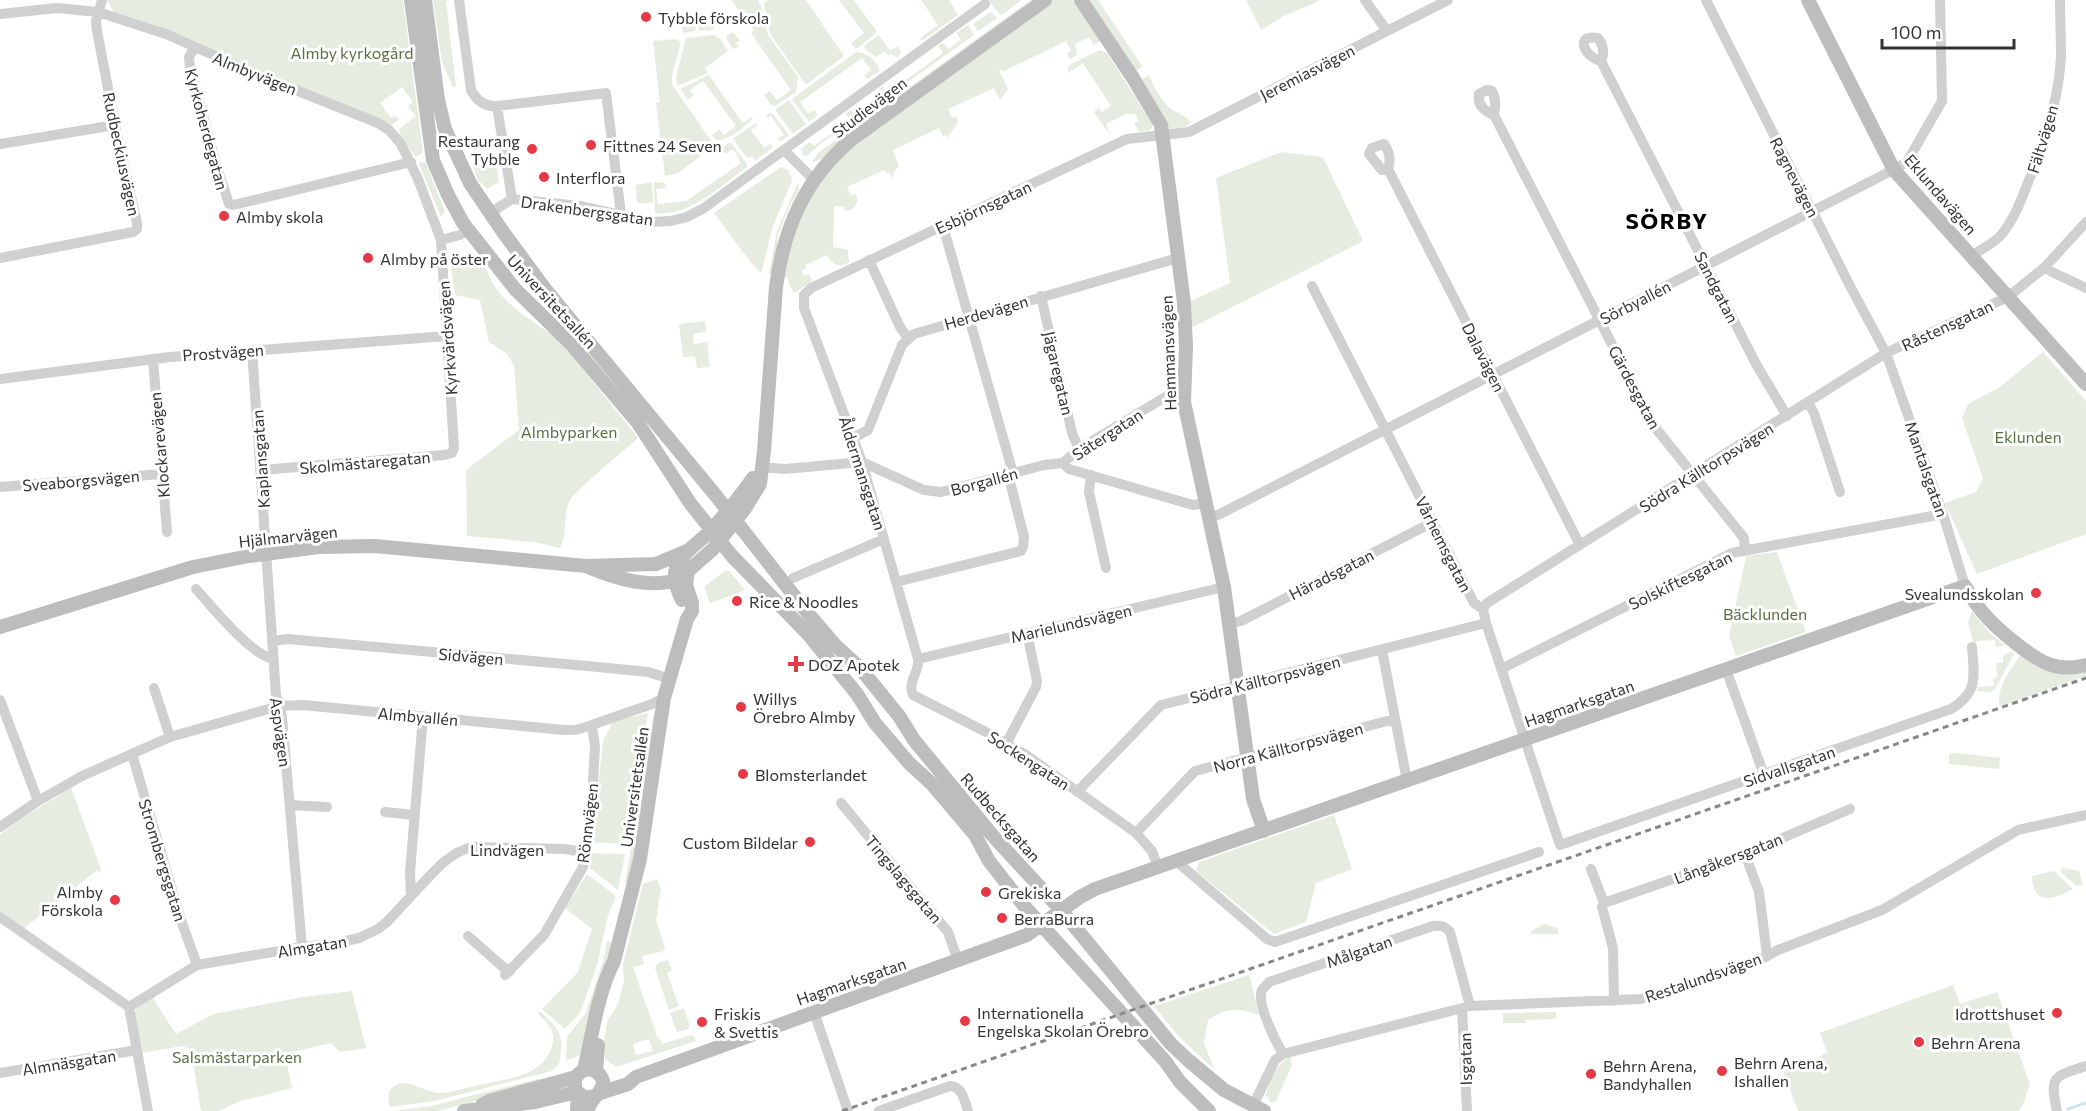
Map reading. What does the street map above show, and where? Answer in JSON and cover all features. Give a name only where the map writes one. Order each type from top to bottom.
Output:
[{"type":"street","points":[[98,12],[102,0]]},
{"type":"street","name":"Universitetsallén","points":[[411,0],[433,160],[455,209],[515,289],[561,332],[638,423],[690,503],[715,535]]},
{"type":"street","name":"Universitetsallén","points":[[425,0],[438,100],[446,129],[470,183],[532,273],[732,516]]},
{"type":"street","points":[[459,0],[471,90],[482,104],[497,106],[606,93],[621,214]]},
{"type":"street","name":"Studievägen","points":[[732,516],[759,484],[764,451],[779,261],[790,224],[814,180],[836,153],[852,139],[1045,0]]},
{"type":"street","name":"Hemmansvägen","points":[[1080,0],[1157,117],[1162,135],[1185,320],[1184,402],[1224,587],[1254,799],[1264,831]]},
{"type":"street","points":[[1365,0],[1387,31]]},
{"type":"street","name":"Jeremiasvägen","points":[[1162,135],[1189,132],[1448,0]]},
{"type":"street","name":"Ragnevägen","points":[[1706,0],[1886,353]]},
{"type":"street","name":"Eklundavägen","points":[[1808,0],[1894,170],[2086,384]]},
{"type":"street","name":"Sörbyallén","points":[[1209,518],[1813,212],[1907,162],[1942,101],[1940,0]]},
{"type":"street","name":"Fältvägen","points":[[1972,256],[1993,242],[2007,228],[2020,205],[2035,168],[2044,141],[2058,79],[2061,57],[2060,0]]},
{"type":"street","name":"Drakenbergsgatan","points":[[512,199],[563,204],[652,222],[687,217],[704,208],[985,4]]},
{"type":"street","name":"Almbyvägen","points":[[0,14],[57,8],[98,12],[166,34],[194,48],[378,123],[396,137],[411,162],[441,240]]},
{"type":"street","name":"Rudbeckiusvägen","points":[[0,258],[133,232],[136,229],[137,223],[114,125],[97,31],[98,12]]},
{"type":"street","name":"Kyrkoherdegatan","points":[[194,48],[189,57],[192,77],[229,204],[256,200],[411,162]]},
{"type":"street","name":"Sandgatan","points":[[1601,61],[1756,364],[1787,416]]},
{"type":"street","points":[[441,240],[460,235],[512,199],[497,106]]},
{"type":"street","name":"Gärdesgatan","points":[[1494,115],[1654,426],[1744,538],[1745,550]]},
{"type":"street","points":[[0,144],[114,125]]},
{"type":"street","name":"Esbjörnsgatan","points":[[807,291],[1127,139],[1162,135]]},
{"type":"street","points":[[784,150],[814,180]]},
{"type":"street","name":"Dalavägen","points":[[1388,169],[1580,545]]},
{"type":"street","name":"Råstensgatan","points":[[1886,353],[2008,297],[2045,267],[2086,222]]},
{"type":"street","points":[[896,582],[1021,551],[1023,547],[1024,537],[1011,474],[943,226]]},
{"type":"street","name":"Kyrkvärdsvägen","points":[[441,240],[454,437]]},
{"type":"street","name":"Herdevägen","points":[[908,338],[921,330],[1178,258]]},
{"type":"street","points":[[853,438],[868,430],[902,345],[908,338],[900,327],[869,260]]},
{"type":"street","points":[[2045,267],[2086,288]]},
{"type":"street","name":"Vårhemsgatan","points":[[1312,286],[1474,603],[1483,609],[1560,845]]},
{"type":"street","name":"Åldermansgatan","points":[[807,291],[804,295],[804,308],[862,462],[918,658]]},
{"type":"street","name":"Jägaregatan","points":[[1041,296],[1072,434],[1079,449]]},
{"type":"street","name":"Prostvägen","points":[[0,379],[153,358],[447,336]]},
{"type":"street","name":"Kaplansgatan","points":[[252,350],[272,640]]},
{"type":"street","name":"Södra Källtorpsvägen","points":[[1483,609],[1487,603],[1886,353]]},
{"type":"street","name":"Mantalsgatan","points":[[1886,353],[1943,514],[1965,586]]},
{"type":"street","name":"Klockarevägen","points":[[153,358],[167,531]]},
{"type":"street","name":"Sätergatan","points":[[1063,463],[1079,449],[1157,402],[1169,395],[1184,392]]},
{"type":"street","points":[[1808,403],[1814,413],[1840,492]]},
{"type":"street","name":"Skolmästaregatan","points":[[261,470],[444,455],[452,453],[454,437]]},
{"type":"street","points":[[760,468],[785,470],[862,462]]},
{"type":"street","name":"Borgallén","points":[[862,462],[924,490],[934,492],[951,491],[1044,465],[1063,463]]},
{"type":"street","points":[[1063,463],[1069,469],[1193,505],[1206,503]]},
{"type":"street","name":"Sveaborgsvägen","points":[[0,487],[161,474]]},
{"type":"street","points":[[1091,475],[1089,492],[1106,568]]},
{"type":"street","name":"Solskiftesgatan","points":[[1501,669],[1732,554],[1943,514]]},
{"type":"street","points":[[679,576],[687,551],[715,535],[732,516]]},
{"type":"street","name":"Rudbecksgatan","points":[[732,516],[828,638],[860,668],[889,703],[914,740],[986,827],[1061,910],[1172,1044],[1219,1086],[1256,1109]]},
{"type":"street","name":"Häradsgatan","points":[[1229,624],[1241,621],[1433,522]]},
{"type":"street","points":[[679,576],[712,549],[715,535]]},
{"type":"street","name":"Rudbecksgatan","points":[[715,535],[740,566],[808,634],[857,694],[875,723],[909,763],[931,783],[975,835],[989,861],[1040,924],[1165,1061],[1180,1082],[1209,1111]]},
{"type":"street","points":[[793,578],[884,539]]},
{"type":"street","name":"Hjälmarvägen","points":[[1,627],[193,567],[304,548],[375,546],[586,566],[656,564],[687,551]]},
{"type":"street","points":[[656,564],[667,566],[679,576]]},
{"type":"street","name":"Hjälmarvägen","points":[[586,566],[610,576],[657,583],[679,576]]},
{"type":"street","name":"Universitetsallén","points":[[589,1073],[596,1059],[601,1022],[614,976],[614,960],[640,860],[664,698],[687,619],[679,576]]},
{"type":"street","points":[[1965,586],[1991,623],[2033,658],[2066,668],[2086,665]]},
{"type":"street","name":"Hagmarksgatan","points":[[589,1073],[609,1079],[636,1077],[1030,934],[1040,924],[1091,891],[1965,586]]},
{"type":"street","name":"Marielundsvägen","points":[[918,658],[1224,587]]},
{"type":"street","points":[[196,590],[247,643],[258,652],[273,658]]},
{"type":"street","name":"Södra Källtorpsvägen","points":[[1077,792],[1161,705],[1486,623]]},
{"type":"street","points":[[1006,744],[1036,687],[1037,681],[1027,633]]},
{"type":"street","name":"Sidvägen","points":[[272,640],[288,639],[578,665],[648,672],[670,678]]},
{"type":"street","name":"Aspvägen","points":[[272,640],[282,717],[302,947]]},
{"type":"street","name":"Sidvallsgatan","points":[[1560,845],[1951,709],[1968,696],[1972,688],[1972,647]]},
{"type":"street","points":[[1382,650],[1407,781]]},
{"type":"street","name":"Sockengatan","points":[[918,658],[919,666],[911,684],[913,695],[1006,744],[1136,833],[1152,851],[1158,868]]},
{"type":"street","points":[[1726,669],[1764,775]]},
{"type":"street","points":[[154,688],[170,737]]},
{"type":"street","name":"Almbyallén","points":[[0,827],[38,801],[82,776],[170,737],[279,706],[303,705],[575,730],[664,698]]},
{"type":"street","points":[[0,700],[38,801]]},
{"type":"street","points":[[411,896],[410,872],[423,717]]},
{"type":"street","name":"Norra Källtorpsvägen","points":[[1136,833],[1195,771],[1395,719]]},
{"type":"street","name":"Rönnvägen","points":[[468,936],[508,973],[544,935],[583,867],[592,797],[595,747],[592,724]]},
{"type":"street","name":"Strombergsgatan","points":[[132,754],[181,920],[197,965]]},
{"type":"street","name":"Tingslagsgatan","points":[[841,803],[948,932],[958,961]]},
{"type":"street","points":[[290,804],[327,807]]},
{"type":"street","name":"Långåkersgatan","points":[[1604,903],[1745,854],[1850,809]]},
{"type":"street","points":[[385,812],[415,815]]},
{"type":"street","name":"Restalundsvägen","points":[[1283,1054],[1466,1007],[1641,999],[1758,961],[1767,955],[1882,910],[2014,832],[2086,815]]},
{"type":"street","name":"Lindvägen","points":[[411,896],[450,856],[460,850],[472,847],[564,849],[585,852]]},
{"type":"street","points":[[1176,861],[1267,939],[1275,942],[1539,852]]},
{"type":"street","points":[[1745,854],[1759,892],[1767,955]]},
{"type":"street","points":[[1591,869],[1604,903],[1603,914],[1614,954],[1614,1000]]},
{"type":"street","name":"Almgatan","points":[[129,1007],[197,965],[338,943],[370,933],[387,922],[411,896]]},
{"type":"street","points":[[0,917],[129,1007],[148,1111]]},
{"type":"street","name":"Målgatan","points":[[1283,1054],[1275,1040],[1262,1003],[1262,991],[1269,982],[1432,926],[1447,927],[1450,932],[1466,1007]]},
{"type":"street","name":"Isgatan","points":[[1466,1007],[1467,1111]]},
{"type":"street","points":[[814,1012],[848,1111]]},
{"type":"street","name":"Almnäsgatan","points":[[0,1073],[137,1050]]},
{"type":"street","points":[[1256,1109],[1265,1078],[1275,1060],[1283,1054]]},
{"type":"street","points":[[2057,1111],[2052,1091],[2053,1083],[2058,1077],[2086,1066]]},
{"type":"street","points":[[577,1111],[578,1093],[574,1085],[589,1073]]},
{"type":"street","points":[[588,1111],[591,1101],[598,1094],[603,1083],[589,1073]]},
{"type":"street","points":[[471,1109],[489,1101],[589,1073]]},
{"type":"street","name":"Hagmarksgatan","points":[[598,1094],[628,1084],[636,1077]]},
{"type":"street","points":[[879,1111],[954,1086],[961,1091],[968,1111]]},
{"type":"street","points":[[471,1109],[506,1107],[578,1093],[589,1098],[598,1094]]},
{"type":"green space","name":"Almby kyrkogård","points":[[107,0],[403,0],[423,153],[415,157],[399,132],[399,129],[416,116],[408,106],[413,102],[402,87],[380,103],[391,118],[395,116],[399,120],[388,126],[158,26],[114,12]]},
{"type":"green space","points":[[433,0],[453,0],[446,1],[456,86],[453,87],[442,62]]},
{"type":"green space","points":[[731,0],[758,0],[768,35],[798,77],[796,92],[775,106],[771,105],[764,95],[770,91],[777,100],[791,90],[751,33],[754,30]]},
{"type":"green space","points":[[768,0],[806,0],[844,56],[807,84],[805,83],[770,34],[764,3]]},
{"type":"green space","points":[[839,0],[854,0],[877,32],[858,48],[851,43],[864,33]]},
{"type":"green space","points":[[921,0],[949,0],[958,15],[923,40],[919,39],[938,25]]},
{"type":"green space","points":[[987,0],[1022,0],[1001,15]]},
{"type":"green space","points":[[1031,0],[1035,0],[847,135],[822,159],[812,162],[818,153]]},
{"type":"green space","points":[[1048,0],[1073,0],[1102,40],[1094,45],[1089,37],[1075,44],[1077,55],[1070,59],[1067,53],[1071,51],[1066,41],[1004,71],[999,70],[1008,89],[1000,100],[994,88],[948,109],[952,118],[956,116],[958,122],[947,138],[945,135],[943,137],[939,128],[893,150],[899,166],[892,178],[884,170],[847,187],[851,196],[856,194],[858,201],[852,210],[845,210],[844,206],[834,206],[833,247],[848,250],[849,262],[842,265],[836,264],[827,255],[805,265],[806,268],[801,270],[804,276],[809,274],[812,281],[794,293],[788,278],[778,275],[789,244],[816,185],[849,149]]},
{"type":"green space","points":[[1087,0],[1098,0],[1142,66],[1136,72]]},
{"type":"green space","points":[[1246,0],[1319,1],[1284,16],[1261,30]]},
{"type":"green space","points":[[991,12],[997,18],[978,31],[973,24]]},
{"type":"green space","points":[[714,17],[713,30],[699,31],[697,18]]},
{"type":"green space","points":[[695,19],[696,31],[683,33],[681,21]]},
{"type":"green space","points":[[968,25],[974,35],[819,145],[807,156],[803,155],[801,149],[809,142],[814,146],[850,120],[846,114],[850,110],[856,115],[877,101],[873,94],[883,86],[888,93],[943,53],[938,45],[943,43],[949,49],[961,39],[956,33]]},
{"type":"green space","points":[[733,32],[740,41],[736,43],[739,47],[732,49],[726,36]]},
{"type":"green space","points":[[714,35],[720,39],[728,51],[705,68],[708,73],[677,86],[676,78],[686,38]]},
{"type":"green space","points":[[879,35],[890,51],[898,46],[901,52],[899,58],[892,54],[888,55],[885,51],[876,57],[864,48]]},
{"type":"green space","points":[[676,39],[680,42],[672,75],[673,86],[712,142],[713,147],[678,173],[665,176],[656,103],[660,102],[653,41]]},
{"type":"green space","points":[[1100,50],[1107,53],[1153,125],[1150,130],[1139,132],[1134,123],[1138,121],[1135,113],[1130,115],[1128,113],[1106,124],[1108,130],[1111,131],[1107,131],[1094,112],[1099,108],[1102,112],[1111,106],[1083,63],[1068,73],[1068,67],[1071,64]]},
{"type":"green space","points":[[856,52],[871,58],[880,71],[867,79],[864,75],[871,70],[862,58],[800,102],[808,114],[814,110],[818,115],[809,122],[792,99]]},
{"type":"green space","points":[[709,75],[743,123],[752,117],[753,119],[736,133],[721,140],[716,140],[712,135],[719,129],[724,135],[736,126],[703,81],[690,90],[694,95],[688,100],[680,89]]},
{"type":"green space","points":[[1149,75],[1164,102],[1191,123],[1185,127],[1168,129],[1141,80]]},
{"type":"green space","points":[[789,100],[806,124],[793,134],[775,110]]},
{"type":"green space","points":[[770,113],[789,135],[781,141],[777,139],[784,135],[771,116],[768,118],[766,116]]},
{"type":"green space","points":[[756,123],[757,125],[751,130],[764,148],[771,144],[772,148],[755,161],[752,156],[747,158],[734,138]]},
{"type":"green space","points":[[731,143],[747,167],[693,205],[668,213],[655,213],[654,182],[665,183],[666,188],[656,189],[658,204],[686,201],[741,163],[733,149],[725,154],[721,149]]},
{"type":"green space","points":[[1281,152],[1323,157],[1363,241],[1191,328],[1191,301],[1230,283],[1216,178]]},
{"type":"green space","points":[[495,158],[499,182],[487,189],[478,180],[471,161]]},
{"type":"green space","points":[[420,162],[426,163],[445,212],[441,217],[419,164]]},
{"type":"green space","points":[[781,167],[788,170],[792,178],[773,226],[761,273],[714,213]]},
{"type":"green space","points":[[652,182],[653,203],[637,203],[636,185]]},
{"type":"green space","points":[[798,182],[799,190],[789,207],[778,235],[779,253],[771,274],[769,274],[777,231]]},
{"type":"green space","name":"Almbyparken","points":[[453,255],[471,256],[480,261],[503,297],[519,312],[564,345],[638,438],[589,480],[569,502],[564,538],[560,548],[534,542],[467,536],[466,470],[519,430],[514,366],[507,354],[489,342],[480,300],[455,295],[450,259]]},
{"type":"green space","points":[[705,321],[706,332],[693,334],[694,344],[707,342],[710,367],[697,368],[695,356],[683,357],[679,324]]},
{"type":"green space","name":"Eklunden","points":[[2043,352],[2086,401],[2086,534],[1977,574],[1945,503],[1976,492],[1983,479],[1962,418],[1968,404],[2000,387]]},
{"type":"green space","name":"Bäcklunden","points":[[1777,552],[1806,632],[1736,656],[1729,636],[1746,556]]},
{"type":"green space","points":[[726,570],[745,590],[710,603],[704,587]]},
{"type":"green space","points":[[1972,611],[2003,646],[1996,647],[1995,640],[1976,641],[1974,645],[1968,622]]},
{"type":"green space","points":[[2011,651],[2014,654],[1995,689],[1990,692],[1977,691],[1977,687],[1994,686],[1993,679],[1997,677],[1996,663],[2003,663],[2003,656]]},
{"type":"green space","points":[[2021,654],[2060,673],[2086,672],[2086,676],[2000,706],[2002,686]]},
{"type":"green space","points":[[654,712],[656,714],[629,884],[625,883]]},
{"type":"green space","points":[[648,713],[627,844],[592,842],[603,741],[613,722]]},
{"type":"green space","points":[[1949,754],[2000,758],[1999,769],[1949,764]]},
{"type":"green space","points":[[71,788],[102,872],[96,871],[24,928],[0,911],[0,835],[19,820]]},
{"type":"green space","points":[[1334,815],[1352,869],[1316,883],[1306,922],[1274,934],[1196,871],[1199,862]]},
{"type":"green space","points":[[591,853],[625,854],[618,890],[590,868]]},
{"type":"green space","points":[[2062,868],[2079,871],[2083,885],[2076,886],[2060,871]]},
{"type":"green space","points":[[2054,871],[2073,889],[2059,896],[2046,898],[2040,896],[2033,886],[2032,876]]},
{"type":"green space","points":[[587,874],[616,896],[608,916],[597,965],[580,1013],[565,1029],[542,1009],[578,972],[592,929],[565,908]]},
{"type":"green space","points":[[657,879],[661,889],[656,920],[665,948],[664,951],[642,956],[644,964],[633,967],[658,1039],[662,1044],[691,1035],[696,1041],[616,1067],[605,1059],[604,1041],[607,1022],[618,1004],[624,981],[623,964],[643,884]],"holes":[[[649,1039],[653,1051],[636,1055],[633,1044]]]},
{"type":"green space","points":[[1544,924],[1558,928],[1558,934],[1531,934],[1531,931]]},
{"type":"green space","points":[[607,941],[611,942],[610,953],[582,1054],[568,1060],[566,1059],[567,1037],[586,1013],[604,958]]},
{"type":"green space","points":[[668,960],[672,970],[667,973],[679,1006],[669,1010],[655,968],[658,963]]},
{"type":"green space","points":[[1249,975],[1259,1015],[1233,1010],[1208,1020],[1204,1043],[1214,1069],[1179,1037],[1154,1006]]},
{"type":"green space","name":"Behrn Arena","points":[[1953,985],[1960,1004],[1997,992],[2030,1084],[2022,1107],[2018,1111],[1798,1111],[1783,1071],[1814,1060],[1827,1052],[1820,1033]]},
{"type":"green space","name":"Salsmästarparken","points":[[352,991],[366,1048],[340,1052],[331,1043],[285,1054],[292,1088],[241,1101],[218,1111],[201,1111],[189,1049],[183,1046],[140,1053],[133,1015],[138,1007],[152,997],[176,1034],[213,1014],[303,997]]},
{"type":"green space","points":[[684,1008],[690,1026],[688,1029],[677,1032],[670,1013]]},
{"type":"green space","points":[[540,1011],[552,1023],[561,1040],[559,1064],[552,1071],[434,1101],[391,1107],[389,1094],[398,1084],[408,1083],[437,1093],[451,1092],[513,1078],[537,1067],[546,1059],[553,1043],[550,1026],[538,1014]]},
{"type":"green space","points":[[1556,1012],[1556,1019],[1503,1023],[1503,1013]]},
{"type":"green space","points":[[1290,1056],[1292,1065],[1276,1101],[1271,1103],[1266,1095],[1269,1084],[1277,1068]]},
{"type":"green space","points":[[541,1080],[530,1086],[438,1111],[394,1111],[431,1106]]},
{"type":"waterway","points":[[2068,1109],[2086,1103]]},
{"type":"railway","points":[[842,1111],[2086,678]]},
{"type":"place","name":"Tybble förskola","points":[[646,17]]},
{"type":"place","name":"Fittnes 24 Seven","points":[[591,145]]},
{"type":"place","name":"Restaurang Tybble","points":[[532,149]]},
{"type":"place","name":"Interflora","points":[[544,177]]},
{"type":"place","name":"Almby skola","points":[[224,216]]},
{"type":"place","name":"Almby på öster","points":[[368,258]]},
{"type":"place","name":"Svealundsskolan","points":[[2036,593]]},
{"type":"place","name":"Rice & Noodles","points":[[737,601]]},
{"type":"place","name":"DOZ Apotek","points":[[796,664]]},
{"type":"place","name":"Willys Örebro Almby","points":[[741,707]]},
{"type":"place","name":"Blomsterlandet","points":[[743,774]]},
{"type":"place","name":"Custom Bildelar","points":[[810,842]]},
{"type":"place","name":"Grekiska","points":[[986,892]]},
{"type":"place","name":"Almby Förskola","points":[[115,900]]},
{"type":"place","name":"BerraBurra","points":[[1002,918]]},
{"type":"place","name":"Idrottshuset","points":[[2057,1013]]},
{"type":"place","name":"Internationella Engelska Skolan Örebro","points":[[965,1021]]},
{"type":"place","name":"Friskis & Svettis","points":[[702,1022]]},
{"type":"place","name":"Behrn Arena","points":[[1919,1042]]},
{"type":"place","name":"Behrn Arena, Ishallen","points":[[1722,1071]]},
{"type":"place","name":"Behrn Arena, Bandyhallen","points":[[1591,1074]]},
{"type":"district","name":"SÖRBY","points":[[1667,220]]}]
